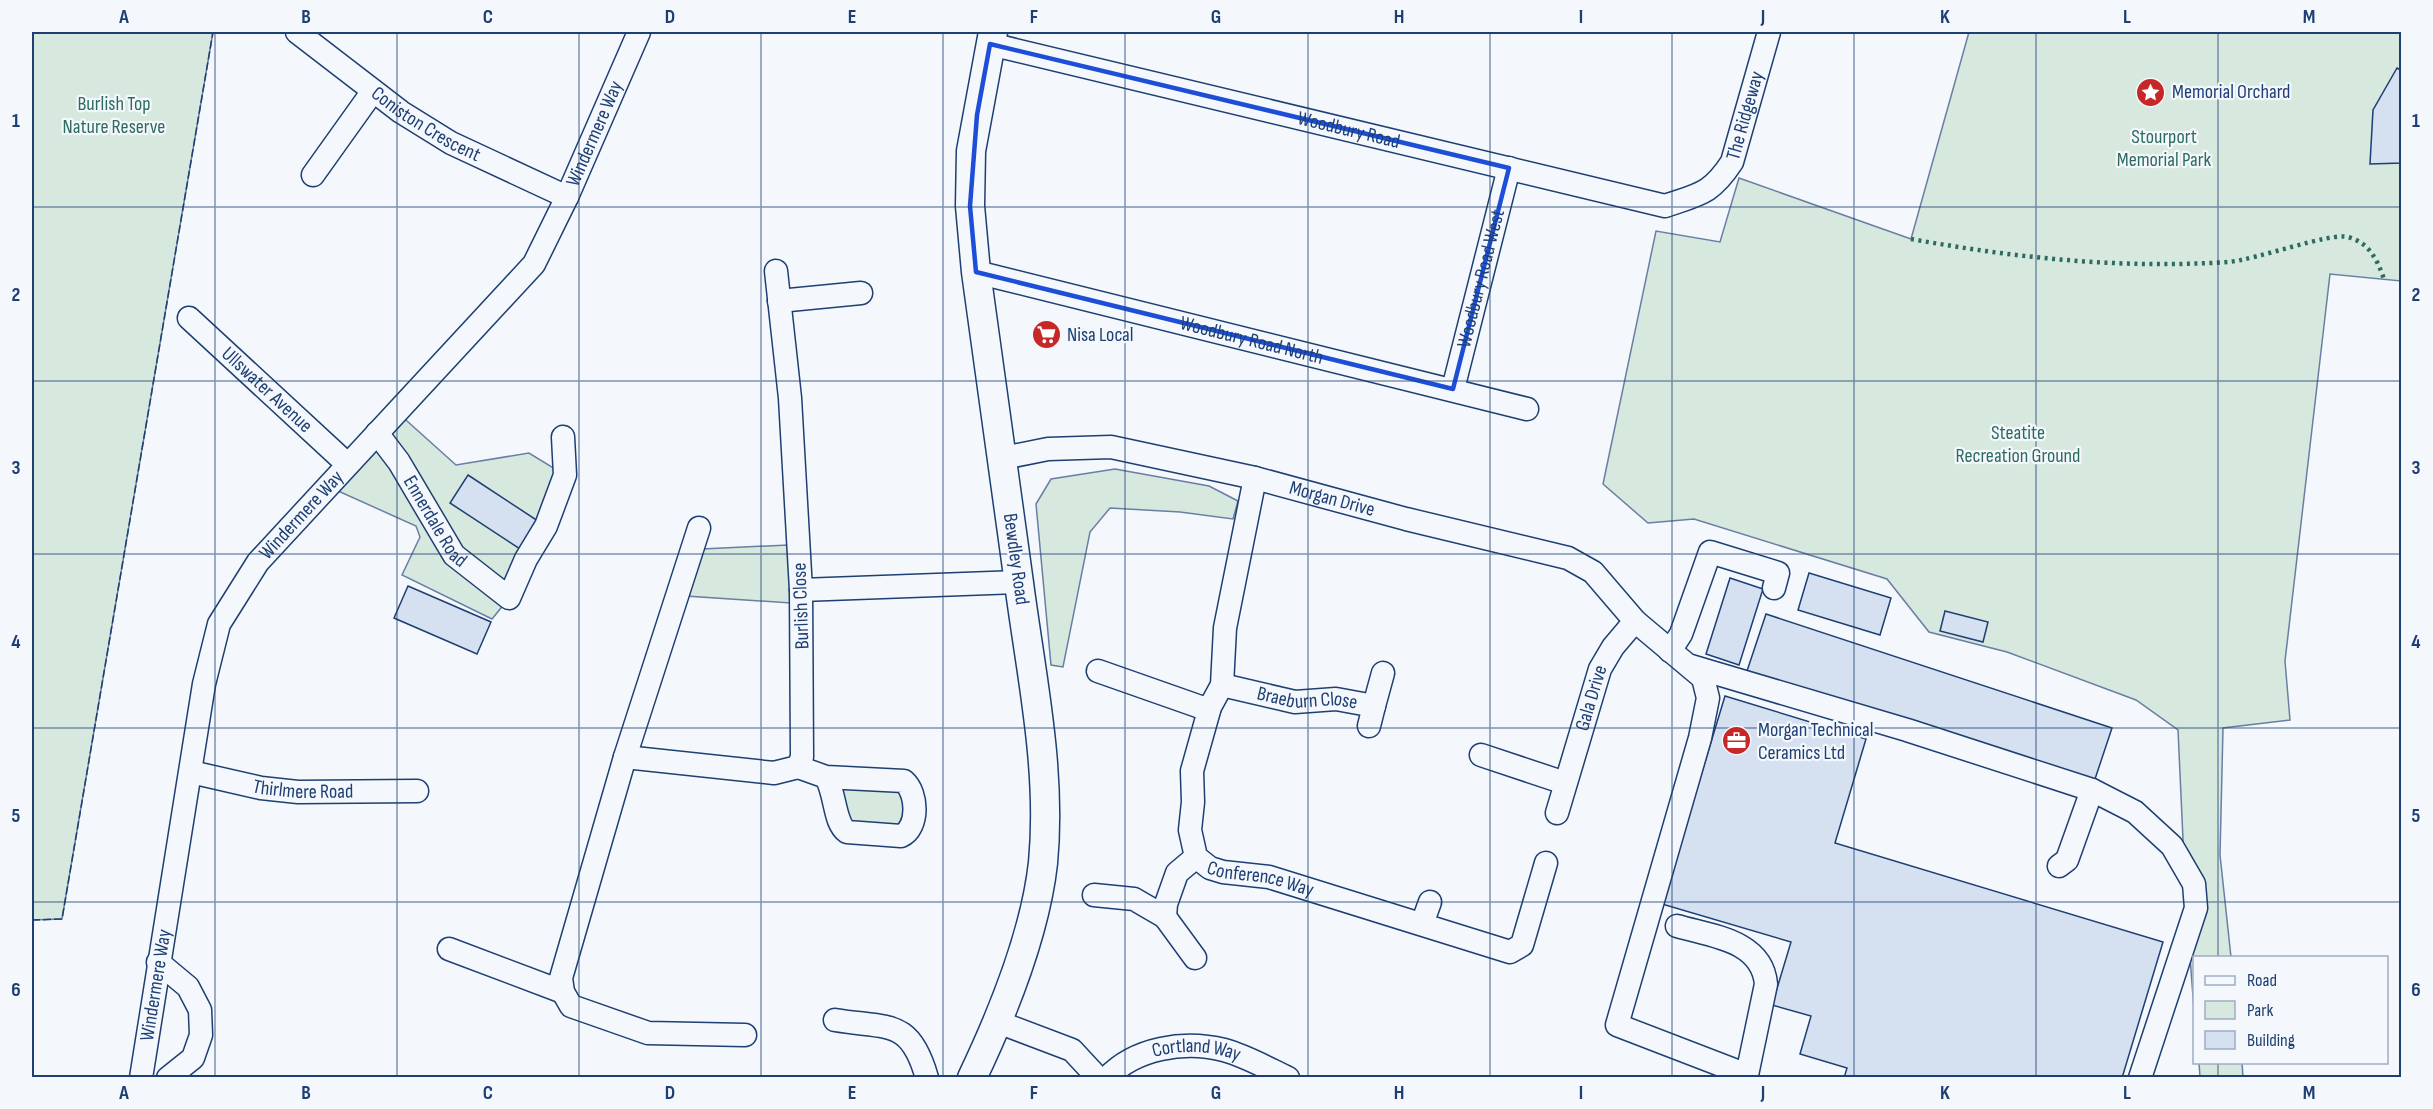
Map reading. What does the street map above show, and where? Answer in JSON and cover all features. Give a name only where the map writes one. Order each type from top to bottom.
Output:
[{"type":"main road","name":"Bewdley Road","points":[[972,1077],[999,1022],[1034,912],[1042,865],[1046,817],[1037,702],[1018,582],[976,272],[970,206],[971,151],[991,38]]},
{"type":"street","name":"Coniston Crescent","points":[[297,32],[372,91],[451,142],[567,197]]},
{"type":"street","name":"Windermere Way","points":[[141,1077],[204,684],[219,624],[258,562],[346,463],[441,366],[534,264],[567,197],[639,32]]},
{"type":"street","name":"The Ridgeway","points":[[1706,192],[1720,180],[1732,162],[1769,32]]},
{"type":"street","name":"Woodbury Road","points":[[991,38],[1665,206],[1706,192]]},
{"type":"street","points":[[313,175],[372,91]]},
{"type":"street","name":"Woodbury Road West","points":[[1453,389],[1509,168]]},
{"type":"street","name":"Burlish Close","points":[[776,271],[790,398],[801,590],[804,744],[798,767]]},
{"type":"street","name":"Woodbury Road North","points":[[976,272],[1527,409]]},
{"type":"street","points":[[779,301],[861,292]]},
{"type":"street","name":"Ullswater Avenue","points":[[189,318],[346,463]]},
{"type":"street","name":"Ennerdale Road","points":[[376,432],[399,462],[454,555],[509,598],[546,526],[565,475],[563,437]]},
{"type":"street","name":"Morgan Drive","points":[[1003,458],[1048,449],[1111,447],[1255,478],[1406,519],[1568,558],[1593,572],[1635,621],[1691,666]]},
{"type":"street","name":"Conference Way","points":[[1255,478],[1226,628],[1222,685],[1209,710],[1192,771],[1193,802],[1190,830],[1196,857],[1210,868],[1223,872],[1269,877],[1510,952],[1522,945],[1546,863]]},
{"type":"street","points":[[699,528],[625,757],[561,978],[563,992],[571,1006],[648,1033],[745,1035]]},
{"type":"street","points":[[1670,651],[1681,634],[1710,552],[1778,573],[1774,588]]},
{"type":"street","points":[[801,590],[1018,582]]},
{"type":"street","name":"Gala Drive","points":[[1557,813],[1600,669],[1613,647],[1635,621]]},
{"type":"street","points":[[1691,666],[1907,730],[2092,790],[2135,812],[2172,846],[2194,884],[2196,908],[2139,1077]]},
{"type":"street","points":[[1677,926],[1740,944],[1751,952],[1763,970],[1766,984],[1747,1076],[1617,1025],[1700,738],[1708,698],[1702,678],[1691,666]]},
{"type":"street","points":[[1098,670],[1209,710]]},
{"type":"street","name":"Braeburn Close","points":[[1222,685],[1295,702],[1336,699],[1371,716],[1383,673]]},
{"type":"street","points":[[1481,755],[1565,783]]},
{"type":"street","points":[[625,757],[774,773],[798,767],[826,777],[904,781],[910,786],[914,795],[913,826],[908,832],[901,836],[847,832],[840,827],[837,820],[840,792],[855,779]]},
{"type":"street","name":"Thirlmere Road","points":[[191,772],[261,788],[298,792],[417,791]]},
{"type":"street","points":[[826,777],[837,805]]},
{"type":"street","points":[[2059,866],[2067,860],[2092,790]]},
{"type":"street","points":[[1165,917],[1166,904],[1177,873],[1196,857]]},
{"type":"street","points":[[1094,895],[1134,899],[1165,917],[1196,958]]},
{"type":"street","points":[[1422,924],[1430,902]]},
{"type":"street","points":[[449,949],[563,992]]},
{"type":"street","points":[[158,962],[188,987],[200,1010],[201,1035],[193,1058],[168,1077]]},
{"type":"street","points":[[835,1020],[898,1030],[911,1039],[920,1053],[927,1077]]},
{"type":"street","points":[[999,1022],[1072,1050],[1098,1077]]},
{"type":"street","name":"Cortland Way","points":[[1107,1077],[1130,1058],[1138,1055],[1198,1046],[1225,1050],[1288,1077]]},
{"type":"highlighted area","points":[[990,44],[1509,168],[1453,389],[976,272],[970,206],[977,115]]},
{"type":"green space","name":"Burlish Top Nature Reserve","points":[[32,32],[213,32],[62,919],[32,920]]},
{"type":"green space","points":[[1969,32],[2401,32],[2401,71],[2371,163],[2401,163],[2401,281],[2330,274],[2285,661],[2290,720],[2223,728],[2220,855],[2231,956],[2193,956],[2193,997],[2186,905],[2178,730],[2136,700],[2007,652],[1929,632],[1887,579],[1694,519],[1648,523],[1603,484],[1656,231],[1720,242],[1739,178],[1911,239]]},
{"type":"green space","points":[[397,412],[456,465],[529,453],[565,475],[509,598],[492,619],[402,575],[420,537],[416,526],[327,486]]},
{"type":"green space","points":[[1115,469],[1209,486],[1238,501],[1233,519],[1180,512],[1110,508],[1090,532],[1063,667],[1051,665],[1036,504],[1051,479]]},
{"type":"green space","points":[[788,545],[791,603],[686,596],[702,549]]},
{"type":"green space","points":[[904,781],[913,826],[847,832],[833,790]]},
{"type":"green space","points":[[2199,1064],[2242,1064],[2243,1077],[2200,1077]]},
{"type":"building","points":[[2397,68],[2402,71],[2402,163],[2370,164],[2373,110]]},
{"type":"building","points":[[468,475],[538,521],[520,549],[450,503]]},
{"type":"building","points":[[1809,573],[1891,598],[1880,635],[1798,610]]},
{"type":"building","points":[[1730,578],[1763,589],[1739,665],[1706,654]]},
{"type":"building","points":[[408,586],[491,622],[477,654],[394,618]]},
{"type":"building","points":[[1945,611],[1988,622],[1983,642],[1940,631]]},
{"type":"building","points":[[1766,614],[2112,728],[2093,785],[1747,671]]},
{"type":"building","points":[[1725,696],[1866,739],[1835,843],[2163,942],[2122,1078],[1844,1078],[1847,1068],[1800,1054],[1811,1016],[1772,1005],[1791,942],[1662,904]]},
{"type":"hedge","points":[[1911,239],[1990,252],[2069,260],[2188,264],[2240,260],[2310,242],[2348,237],[2362,243],[2372,253],[2384,279]]},
{"type":"fence","points":[[32,920],[62,919],[213,32]]},
{"type":"place","name":"Memorial Orchard","points":[[2151,92]]},
{"type":"place","name":"Nisa Local","points":[[1046,335]]},
{"type":"place","name":"Morgan Technical Ceramics Ltd","points":[[1737,741]]},
{"type":"park label","name":"Stourport Memorial Park","points":[[2164,148]]},
{"type":"park label","name":"Steatite Recreation Ground","points":[[2018,444]]}]
